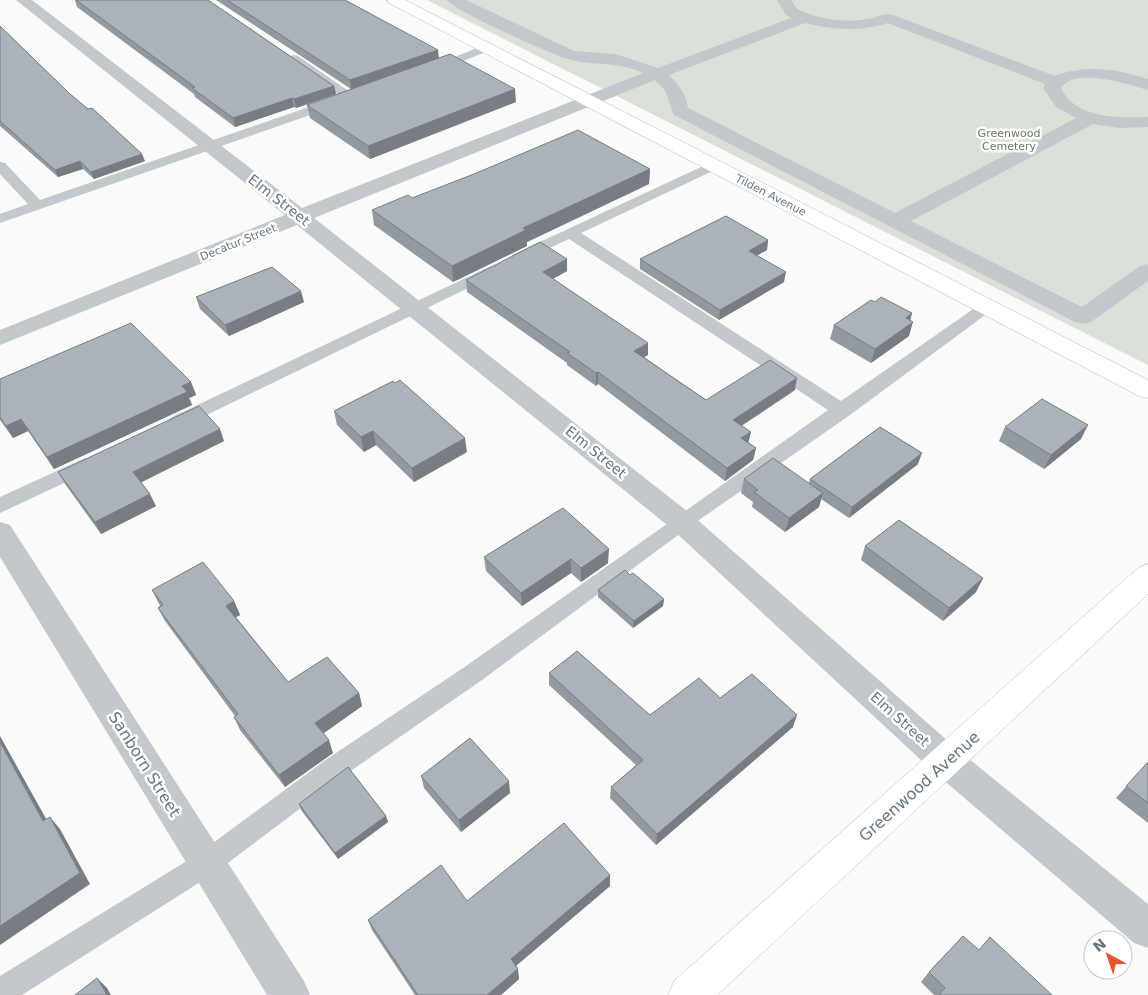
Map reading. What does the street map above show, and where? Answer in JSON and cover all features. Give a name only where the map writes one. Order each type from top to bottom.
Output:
[{"type":"street","name":"Elm Street","points":[[23,0],[300,216],[682,522],[946,761],[1148,929]]},
{"type":"street","name":"Tilden Avenue","points":[[394,0],[1148,390]]},
{"type":"street","points":[[454,0],[568,55],[605,57],[638,66],[655,74],[671,85],[677,93],[680,111],[1083,317],[1148,271]]},
{"type":"street","points":[[784,0],[791,12],[804,18],[823,23],[850,26],[875,23],[892,10],[1055,82]]},
{"type":"street","name":"Decatur Street","points":[[0,338],[587,100],[804,18]]},
{"type":"street","points":[[1148,85],[1128,78],[1096,73],[1070,75],[1055,82],[1052,88],[1055,98],[1070,110],[1090,118],[1119,123],[1148,122]]},
{"type":"street","points":[[894,221],[1090,118]]},
{"type":"street","name":"Sanborn Street","points":[[0,533],[290,995]]},
{"type":"street","name":"Greenwood Avenue","points":[[688,995],[1148,576]]},
{"type":"lane","points":[[424,71],[487,48]]},
{"type":"lane","points":[[0,219],[356,95],[286,54]]},
{"type":"lane","points":[[162,428],[569,232],[714,165]]},
{"type":"lane","points":[[0,166],[38,206]]},
{"type":"lane","points":[[569,232],[843,411]]},
{"type":"lane","points":[[0,993],[207,863],[333,769],[474,673],[682,522],[843,411],[988,307]]},
{"type":"lane","points":[[0,506],[99,459]]},
{"type":"green space","name":"Greenwood Cemetery","points":[[427,0],[1148,0],[1148,365]]},
{"type":"building","points":[[76,0],[208,0],[334,86],[233,118],[192,88],[195,87]]},
{"type":"building","points":[[227,0],[345,0],[438,50],[350,80]]},
{"type":"building","points":[[0,26],[69,93],[88,109],[92,108],[142,154],[91,172],[80,161],[55,170],[0,121]]},
{"type":"building","points":[[450,54],[515,89],[368,146],[307,105]]},
{"type":"building","points":[[578,130],[650,169],[523,228],[526,230],[452,266],[372,210],[408,195],[412,198],[474,174]]},
{"type":"building","points":[[726,216],[768,240],[749,251],[786,272],[720,310],[640,259]]},
{"type":"building","points":[[540,242],[567,259],[543,272],[648,343],[634,351],[706,400],[770,360],[797,378],[733,420],[751,432],[741,438],[756,448],[727,468],[598,372],[596,373],[567,353],[570,352],[466,280]]},
{"type":"building","points":[[272,267],[301,291],[225,325],[196,297]]},
{"type":"building","points":[[881,297],[912,313],[906,318],[913,322],[875,349],[834,325],[871,300],[875,302]]},
{"type":"building","points":[[131,323],[191,382],[182,386],[187,392],[47,457],[21,419],[6,426],[0,417],[0,379]]},
{"type":"building","points":[[400,380],[465,438],[412,468],[373,431],[361,437],[334,411],[393,381],[395,383]]},
{"type":"building","points":[[1042,399],[1088,425],[1051,455],[1005,427]]},
{"type":"building","points":[[199,406],[220,429],[133,472],[150,494],[95,522],[58,472]]},
{"type":"building","points":[[880,427],[922,453],[852,507],[810,479]]},
{"type":"building","points":[[773,458],[823,493],[789,518],[754,492],[758,490],[744,479]]},
{"type":"building","points":[[563,508],[609,549],[581,568],[571,559],[521,593],[484,557]]},
{"type":"building","points":[[899,520],[983,578],[949,608],[865,546]]},
{"type":"building","points":[[203,562],[234,601],[226,606],[288,682],[327,657],[359,693],[315,723],[329,740],[279,775],[234,717],[238,714],[158,608],[163,605],[152,590]]},
{"type":"building","points":[[625,570],[630,575],[633,573],[664,599],[634,621],[598,590]]},
{"type":"building","points":[[577,651],[650,715],[699,678],[720,698],[752,674],[797,715],[657,834],[611,787],[643,760],[549,673]]},
{"type":"building","points":[[470,738],[509,781],[459,820],[421,776]]},
{"type":"building","points":[[0,742],[43,821],[50,817],[80,873],[0,926]]},
{"type":"building","points":[[1148,762],[1148,803],[1126,786]]},
{"type":"building","points":[[348,767],[386,816],[335,853],[299,804]]},
{"type":"building","points":[[564,823],[610,875],[511,959],[518,969],[487,995],[418,995],[368,920],[441,865],[467,901]]},
{"type":"building","points":[[963,936],[979,950],[990,937],[1052,995],[939,995],[945,988],[929,972]]},
{"type":"building","points":[[97,978],[107,995],[75,995]]}]
